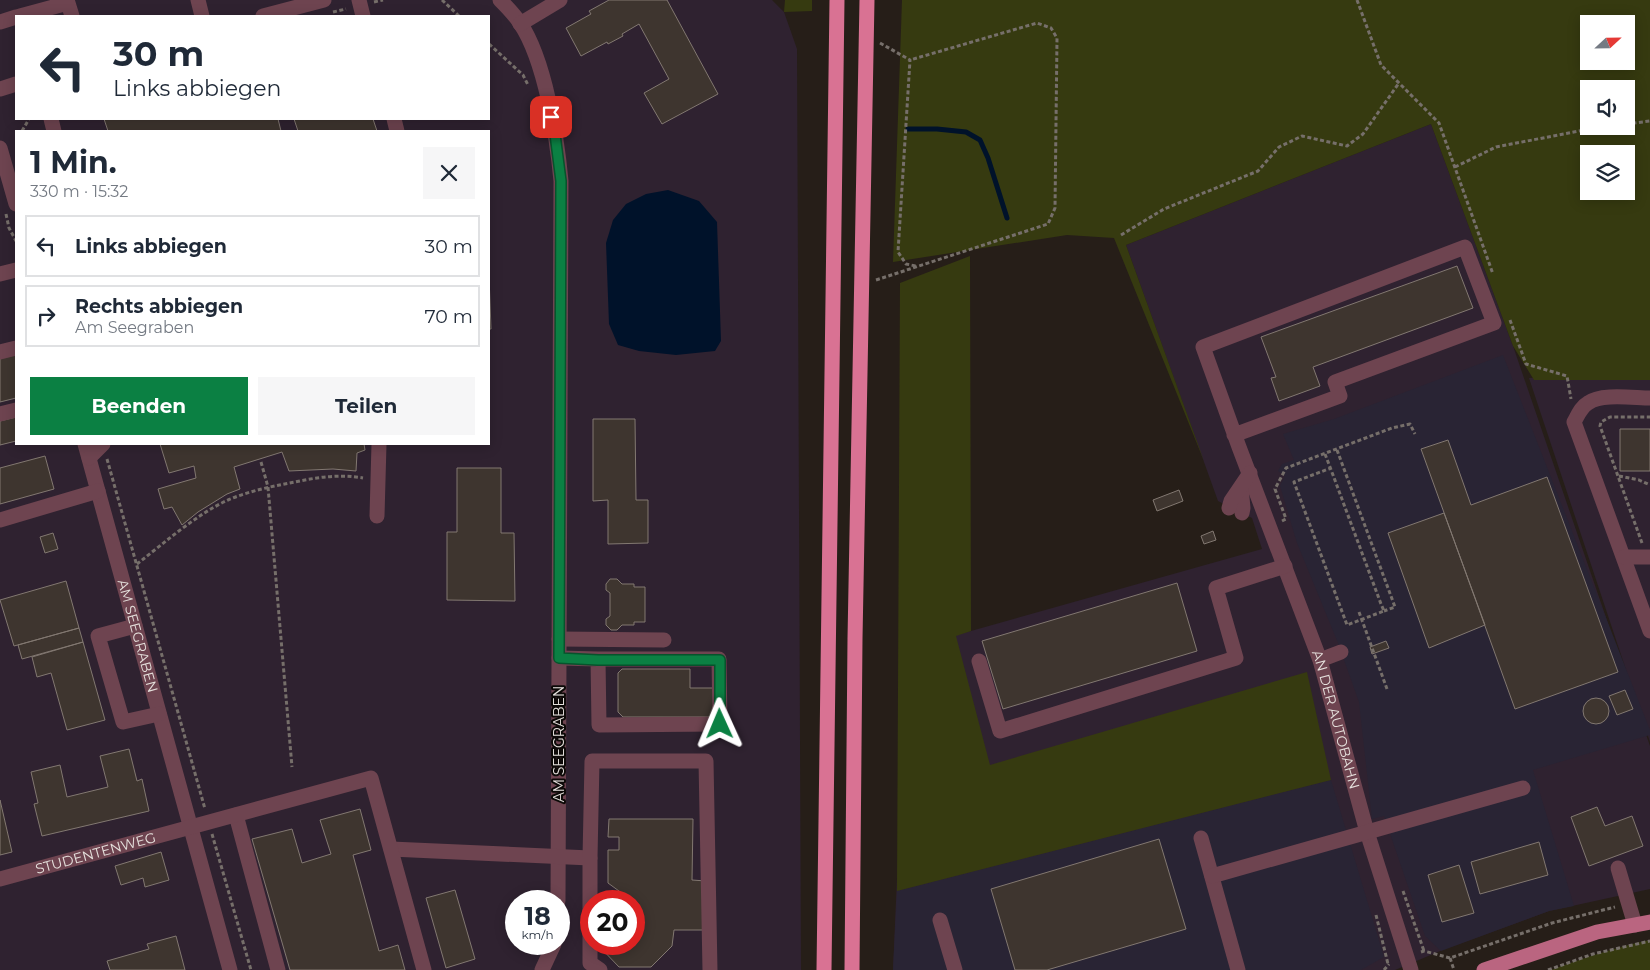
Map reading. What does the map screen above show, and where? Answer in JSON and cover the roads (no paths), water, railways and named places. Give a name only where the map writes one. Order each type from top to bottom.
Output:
[{"type":"highway","points":[[824,970],[837,0]]},
{"type":"highway","points":[[852,970],[855,639],[867,0]]},
{"type":"main road","points":[[1484,970],[1597,932],[1650,922]]},
{"type":"street","points":[[198,0],[202,15]]},
{"type":"street","points":[[267,15],[324,0]]},
{"type":"street","points":[[358,0],[363,15]]},
{"type":"street","name":"AM SEEGRABEN","points":[[500,0],[520,24],[534,51],[548,100],[555,134],[561,181],[558,890]]},
{"type":"street","points":[[520,24],[560,0]]},
{"type":"street","points":[[25,15],[68,3],[72,15]]},
{"type":"street","points":[[0,22],[15,18]]},
{"type":"street","points":[[0,89],[15,84]]},
{"type":"street","points":[[0,148],[15,200]]},
{"type":"street","name":"AN DER AUTOBAHN","points":[[1234,435],[1340,396],[1335,382],[1494,324],[1465,247],[1203,347],[1234,435],[1320,660],[1367,832],[1409,963]]},
{"type":"street","points":[[0,274],[15,270]]},
{"type":"street","points":[[0,352],[15,348]]},
{"type":"street","points":[[1650,398],[1599,398],[1588,403],[1580,410],[1574,422],[1650,632]]},
{"type":"street","points":[[0,414],[15,410]]},
{"type":"street","points":[[87,451],[101,445]]},
{"type":"street","points":[[377,516],[379,445]]},
{"type":"street","name":"AM SEEGRABEN","points":[[87,451],[230,970]]},
{"type":"street","points":[[1236,511],[1231,501],[1250,473]]},
{"type":"street","points":[[0,520],[98,491]]},
{"type":"street","points":[[1624,557],[1649,557]]},
{"type":"street","points":[[979,662],[1000,731],[1236,658],[1216,588],[1285,566]]},
{"type":"street","points":[[135,626],[98,636],[123,722],[160,714]]},
{"type":"street","points":[[559,639],[664,640]]},
{"type":"street","points":[[1320,660],[1341,652]]},
{"type":"street","points":[[559,658],[598,660],[720,660],[720,724],[599,725],[598,660]]},
{"type":"street","points":[[600,970],[590,963],[592,761],[706,760],[710,970]]},
{"type":"street","points":[[191,828],[371,778],[424,970]]},
{"type":"street","points":[[1212,876],[1523,788]]},
{"type":"street","points":[[236,816],[278,970]]},
{"type":"street","name":"STUDENTENWEG","points":[[0,880],[191,828]]},
{"type":"street","points":[[1202,838],[1238,970]]},
{"type":"street","points":[[391,850],[590,858]]},
{"type":"street","points":[[1618,868],[1627,895],[1627,904],[1635,925]]},
{"type":"street","points":[[940,920],[955,970]]},
{"type":"street","points":[[542,970],[549,955]]},
{"type":"water","points":[[668,190],[699,201],[717,222],[721,341],[715,351],[676,355],[639,351],[618,345],[609,324],[606,243],[613,220],[626,204],[646,194]]},
{"type":"waterway","points":[[908,129],[966,132],[980,140],[988,158],[1007,218]]}]
